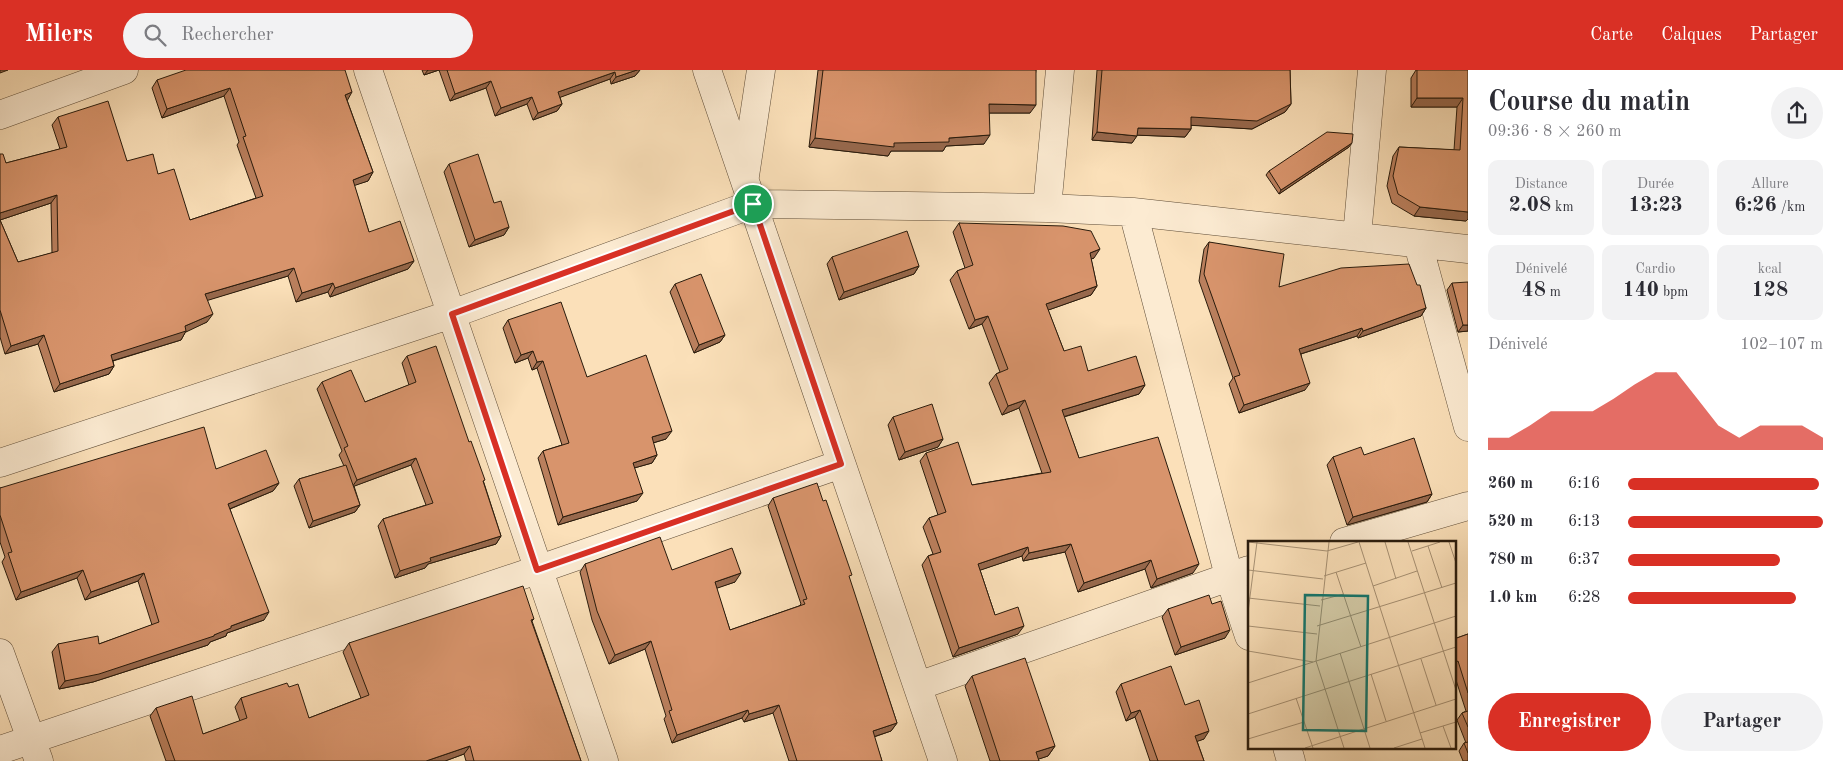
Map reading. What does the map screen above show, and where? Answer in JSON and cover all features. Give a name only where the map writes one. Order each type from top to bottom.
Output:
[{"type":"street","points":[[0,115],[89,76],[124,70]]},
{"type":"street","points":[[368,70],[537,570],[604,761]]},
{"type":"street","points":[[707,70],[943,761]]},
{"type":"street","points":[[749,192],[761,70]]},
{"type":"street","points":[[1048,208],[1060,70]]},
{"type":"street","points":[[1357,236],[1372,70]]},
{"type":"street","points":[[0,463],[452,314],[749,192],[1133,212],[1468,249]]},
{"type":"street","points":[[1133,212],[1239,573],[1248,630]]},
{"type":"street","points":[[1418,244],[1468,427]]},
{"type":"street","points":[[0,750],[35,750],[537,570],[841,464]]},
{"type":"street","points":[[1347,541],[1468,506]]},
{"type":"street","points":[[918,686],[1239,573]]},
{"type":"street","points":[[0,653],[35,750]]},
{"type":"street","points":[[1287,748],[1292,761]]},
{"type":"building","points":[[186,70],[345,70],[352,92],[345,95],[373,172],[353,180],[369,232],[400,221],[414,261],[335,288],[333,283],[302,293],[294,268],[205,294],[213,314],[185,326],[186,331],[111,355],[114,366],[60,384],[44,335],[11,346],[0,310],[0,220],[18,262],[58,251],[57,195],[0,213],[0,154],[3,154],[6,163],[67,147],[58,117],[108,101],[127,161],[153,154],[158,174],[174,169],[190,220],[263,196],[243,137],[246,136],[230,88],[167,109],[157,80]]},
{"type":"building","points":[[447,70],[637,70],[616,77],[615,72],[558,92],[562,104],[538,113],[532,97],[501,108],[491,81],[455,94]]},
{"type":"building","points":[[823,70],[1036,70],[1036,105],[989,104],[990,135],[949,138],[949,142],[894,143],[894,147],[815,138]]},
{"type":"building","points":[[1102,70],[1290,70],[1291,104],[1257,121],[1191,117],[1191,129],[1138,128],[1137,136],[1097,132]]},
{"type":"building","points":[[1417,70],[1468,70],[1468,212],[1420,207],[1398,194],[1393,176],[1399,147],[1460,150],[1463,98],[1417,98]]},
{"type":"building","points":[[1327,132],[1353,134],[1352,143],[1281,190],[1269,171]]},
{"type":"building","points":[[478,154],[494,203],[501,201],[509,227],[475,240],[449,164]]},
{"type":"building","points":[[959,223],[1063,226],[1091,231],[1100,249],[1090,253],[1097,286],[1046,304],[1064,351],[1081,346],[1088,371],[1136,356],[1145,385],[1062,410],[1079,458],[1158,437],[1199,564],[1157,579],[1151,560],[1084,583],[1071,544],[1029,553],[1028,547],[978,564],[995,615],[1018,607],[1024,626],[959,648],[928,556],[941,552],[929,518],[946,512],[926,453],[958,442],[972,485],[1051,472],[1025,400],[1008,406],[996,374],[1008,369],[988,316],[975,320],[957,271],[973,265]]},
{"type":"building","points":[[907,231],[919,266],[844,292],[832,257]]},
{"type":"building","points":[[1209,242],[1284,254],[1279,287],[1341,268],[1409,264],[1417,285],[1420,285],[1426,308],[1363,331],[1362,328],[1299,349],[1310,383],[1244,405],[1234,377],[1240,375],[1204,274]]},
{"type":"building","points":[[701,274],[725,335],[699,345],[675,284]]},
{"type":"building","points":[[1468,282],[1468,325],[1463,325],[1452,283]]},
{"type":"building","points":[[561,302],[587,377],[646,355],[672,431],[652,437],[657,455],[633,463],[643,493],[563,517],[543,451],[569,443],[543,361],[537,362],[533,351],[521,355],[508,320]]},
{"type":"building","points":[[436,346],[469,442],[471,441],[485,480],[483,481],[501,536],[430,558],[431,561],[400,571],[383,519],[433,503],[416,458],[357,480],[344,448],[348,446],[322,382],[351,370],[365,402],[416,382],[407,356]]},
{"type":"building","points":[[932,404],[943,439],[905,452],[893,417]]},
{"type":"building","points":[[204,427],[216,469],[266,450],[279,483],[228,504],[269,612],[231,626],[231,628],[214,636],[99,674],[65,681],[58,644],[98,636],[99,644],[159,622],[144,573],[91,592],[83,570],[21,592],[8,553],[12,552],[0,515],[0,488]]},
{"type":"building","points":[[1414,438],[1432,494],[1353,517],[1333,457],[1361,447],[1364,455]]},
{"type":"building","points":[[346,465],[360,505],[313,521],[299,479]]},
{"type":"building","points":[[817,483],[823,501],[826,500],[852,575],[849,576],[897,723],[873,731],[882,761],[797,761],[779,705],[749,714],[748,710],[677,735],[669,711],[672,710],[651,641],[615,655],[597,611],[585,564],[660,537],[672,570],[732,548],[741,573],[715,582],[730,630],[805,604],[803,600],[807,599],[773,498]]},
{"type":"building","points":[[523,586],[534,619],[531,620],[581,761],[474,761],[470,746],[426,761],[175,761],[156,708],[192,696],[203,734],[247,718],[241,698],[287,683],[289,687],[298,684],[309,718],[369,695],[349,643]]},
{"type":"building","points":[[1209,595],[1212,604],[1221,601],[1230,630],[1181,647],[1168,609]]},
{"type":"building","points":[[1468,634],[1468,693],[1458,661],[1456,662],[1456,638]]},
{"type":"building","points":[[1025,658],[1055,746],[1036,752],[1039,761],[1000,761],[972,676]]},
{"type":"building","points":[[1171,666],[1185,705],[1199,700],[1209,731],[1195,736],[1204,761],[1158,761],[1140,710],[1131,713],[1121,684]]},
{"type":"building","points":[[1468,711],[1468,727],[1462,713]]},
{"type":"building","points":[[1468,742],[1468,753],[1464,743]]},
{"type":"route","points":[[753,204],[841,464],[537,570],[452,314],[753,204]]}]
